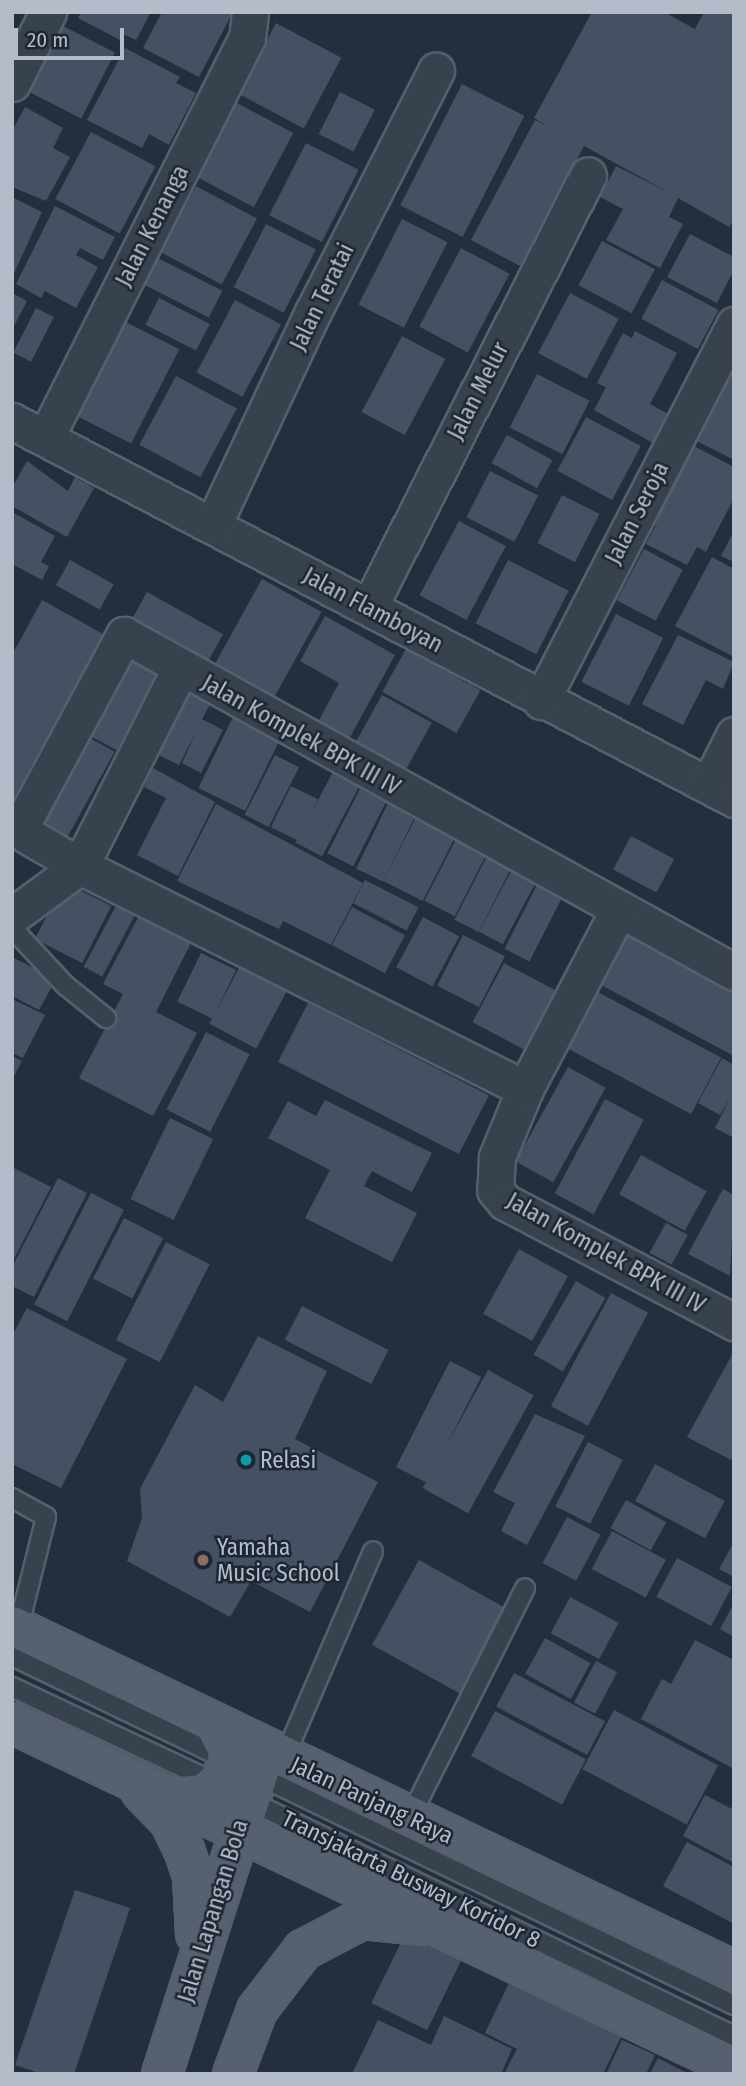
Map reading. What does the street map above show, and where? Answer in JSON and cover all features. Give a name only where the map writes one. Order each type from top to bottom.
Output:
[{"type":"main road","name":"Jalan Panjang Raya","points":[[14,1637],[214,1723],[249,1779],[457,1931],[734,2067]]},
{"type":"main road","name":"Jalan Panjang Raya","points":[[12,1723],[168,1797],[249,1779],[410,1817],[734,1971]]},
{"type":"main road","points":[[123,1776],[159,1806],[185,1852],[197,1908],[195,1975]]},
{"type":"main road","name":"Jalan Lapangan Bola","points":[[162,2074],[195,1975],[249,1779]]},
{"type":"main road","points":[[233,2074],[257,2010],[303,1950],[362,1919],[457,1931]]},
{"type":"street","points":[[12,83],[48,12]]},
{"type":"street","name":"Jalan Kenanga","points":[[46,437],[247,38],[250,12]]},
{"type":"street","name":"Jalan Teratai","points":[[213,525],[436,71]]},
{"type":"street","name":"Jalan Melur","points":[[369,607],[588,175]]},
{"type":"street","name":"Jalan Seroja","points":[[541,701],[734,325]]},
{"type":"street","name":"Jalan Flamboyan","points":[[12,421],[369,607],[541,701],[721,792]]},
{"type":"street","name":"Jalan Komplek BPK III IV","points":[[734,972],[180,669],[124,635],[17,844],[80,866],[525,1089],[497,1157],[495,1190],[505,1202],[734,1322]]},
{"type":"street","points":[[12,916],[80,866],[180,669]]},
{"type":"street","points":[[721,792],[734,735]]},
{"type":"street","points":[[525,1089],[619,909]]},
{"type":"lane","points":[[12,928],[65,985],[106,1018]]},
{"type":"lane","points":[[12,1498],[46,1517],[14,1637]]},
{"type":"lane","points":[[249,1779],[373,1551]]},
{"type":"lane","points":[[410,1817],[525,1588]]},
{"type":"lane","name":"Transjakarta Busway Koridor 8","points":[[14,1637],[249,1779],[734,2036]]},
{"type":"lane","name":"Transjakarta Busway Koridor 8","points":[[12,1687],[249,1779],[734,2006]]},
{"type":"building","points":[[81,12],[151,12],[136,40],[123,34],[120,40],[78,18]]},
{"type":"building","points":[[162,12],[233,12],[199,77],[143,48]]},
{"type":"building","points":[[592,12],[664,12],[695,29],[704,12],[734,12],[734,219],[729,227],[678,198],[669,217],[683,224],[660,268],[606,240],[623,209],[600,197],[616,166],[668,192],[584,146],[520,266],[471,240],[535,120],[548,126],[534,118]]},
{"type":"building","points":[[57,23],[115,53],[81,118],[23,89]]},
{"type":"building","points":[[276,23],[341,58],[304,128],[238,94]]},
{"type":"building","points":[[125,48],[180,77],[176,83],[196,93],[169,145],[149,134],[142,148],[87,120]]},
{"type":"building","points":[[462,84],[524,116],[463,237],[400,205]]},
{"type":"building","points":[[340,92],[375,110],[353,152],[319,134]]},
{"type":"building","points":[[235,102],[293,133],[254,207],[196,176]]},
{"type":"building","points":[[25,107],[63,128],[53,148],[70,157],[46,201],[12,187],[12,131]]},
{"type":"building","points":[[91,132],[155,166],[120,233],[55,199]]},
{"type":"building","points":[[306,143],[359,170],[322,242],[269,215]]},
{"type":"building","points":[[196,186],[257,218],[222,285],[161,252]]},
{"type":"building","points":[[12,197],[42,212],[12,278]]},
{"type":"building","points":[[55,206],[115,237],[103,260],[80,248],[76,255],[98,267],[76,308],[45,291],[41,298],[16,284]]},
{"type":"building","points":[[402,219],[447,242],[404,328],[358,305]]},
{"type":"building","points":[[266,224],[316,249],[284,313],[234,287]]},
{"type":"building","points":[[690,234],[734,257],[734,270],[717,303],[667,277]]},
{"type":"building","points":[[602,241],[655,269],[632,313],[579,285]]},
{"type":"building","points":[[461,248],[510,274],[468,352],[419,327]]},
{"type":"building","points":[[152,255],[222,291],[209,318],[138,282]]},
{"type":"building","points":[[662,280],[719,310],[698,349],[641,319]]},
{"type":"building","points":[[12,293],[27,301],[12,330]]},
{"type":"building","points":[[570,293],[619,319],[587,379],[538,353]]},
{"type":"building","points":[[159,298],[210,324],[196,351],[145,325]]},
{"type":"building","points":[[235,300],[281,324],[242,397],[197,372]]},
{"type":"building","points":[[36,308],[54,317],[31,362],[13,353]]},
{"type":"building","points":[[124,321],[179,349],[131,444],[76,415]]},
{"type":"building","points":[[635,331],[677,353],[650,404],[668,414],[653,443],[594,410],[606,387],[597,383],[623,333],[632,338]]},
{"type":"building","points":[[402,336],[445,359],[405,435],[362,412]]},
{"type":"building","points":[[729,367],[734,370],[734,460],[691,438]]},
{"type":"building","points":[[537,374],[590,401],[562,454],[510,427]]},
{"type":"building","points":[[176,376],[237,408],[200,477],[139,445]]},
{"type":"building","points":[[586,417],[641,446],[612,500],[557,471]]},
{"type":"building","points":[[507,435],[552,460],[537,488],[491,463]]},
{"type":"building","points":[[692,445],[734,467],[734,498],[706,552],[697,547],[687,565],[646,544],[656,525],[652,523]]},
{"type":"building","points":[[27,461],[68,491],[75,477],[94,488],[67,537],[12,506],[12,488]]},
{"type":"building","points":[[490,471],[538,496],[515,542],[466,517]]},
{"type":"building","points":[[562,495],[599,514],[575,562],[537,543]]},
{"type":"building","points":[[12,512],[55,536],[41,562],[49,566],[42,580],[12,564]]},
{"type":"building","points":[[459,521],[506,546],[466,620],[420,595]]},
{"type":"building","points":[[734,531],[734,562],[721,556]]},
{"type":"building","points":[[644,549],[683,570],[656,621],[617,600]]},
{"type":"building","points":[[712,557],[734,569],[734,657],[675,626]]},
{"type":"building","points":[[70,560],[114,584],[100,610],[56,585]]},
{"type":"building","points":[[508,560],[569,591],[536,654],[476,623]]},
{"type":"building","points":[[262,579],[321,612],[272,701],[213,668]]},
{"type":"building","points":[[147,592],[223,634],[209,660],[132,618]]},
{"type":"building","points":[[42,600],[103,634],[12,801],[12,655]]},
{"type":"building","points":[[616,614],[663,638],[629,706],[581,682]]},
{"type":"building","points":[[325,616],[395,655],[349,739],[318,722],[339,683],[300,661]]},
{"type":"building","points":[[678,635],[734,662],[723,689],[706,680],[683,725],[642,704]]},
{"type":"building","points":[[406,649],[480,690],[457,733],[382,692]]},
{"type":"building","points":[[122,651],[159,671],[117,750],[80,730]]},
{"type":"building","points":[[178,687],[211,703],[202,719],[223,730],[201,773],[182,763],[197,730],[179,765],[147,749]]},
{"type":"building","points":[[382,695],[432,723],[402,776],[352,748]]},
{"type":"building","points":[[233,717],[280,740],[245,811],[198,788]]},
{"type":"building","points":[[77,731],[115,752],[66,839],[29,818]]},
{"type":"building","points":[[275,755],[299,767],[269,827],[245,815]]},
{"type":"building","points":[[153,768],[215,802],[178,876],[137,855],[166,798],[144,787]]},
{"type":"building","points":[[334,770],[360,784],[322,856],[296,842]]},
{"type":"building","points":[[291,786],[318,799],[298,840],[271,827]]},
{"type":"building","points":[[360,789],[386,802],[353,866],[327,853]]},
{"type":"building","points":[[393,793],[420,806],[383,882],[356,868]]},
{"type":"building","points":[[216,804],[363,883],[331,945],[283,921],[279,929],[177,881]]},
{"type":"building","points":[[417,815],[456,835],[423,901],[383,881]]},
{"type":"building","points":[[459,833],[489,848],[455,916],[424,901]]},
{"type":"building","points":[[631,836],[674,859],[656,893],[613,870]]},
{"type":"building","points":[[489,852],[513,864],[479,932],[454,920]]},
{"type":"building","points":[[517,860],[541,873],[503,944],[479,932]]},
{"type":"building","points":[[365,880],[418,907],[407,930],[353,903]]},
{"type":"building","points":[[539,881],[564,894],[529,961],[504,949]]},
{"type":"building","points":[[64,882],[111,906],[82,963],[35,939]]},
{"type":"building","points":[[117,904],[136,914],[102,977],[84,967]]},
{"type":"building","points":[[352,907],[405,935],[385,973],[332,945]]},
{"type":"building","points":[[143,908],[195,935],[156,1012],[197,1033],[153,1116],[79,1078],[123,994],[103,984]]},
{"type":"building","points":[[423,917],[459,936],[432,987],[396,967]]},
{"type":"building","points":[[617,926],[734,989],[734,1056],[588,978]]},
{"type":"building","points":[[463,935],[505,956],[479,1007],[437,986]]},
{"type":"building","points":[[201,953],[236,970],[212,1019],[177,1002]]},
{"type":"building","points":[[247,953],[294,978],[256,1049],[209,1024]]},
{"type":"building","points":[[12,957],[56,979],[39,1010],[12,996]]},
{"type":"building","points":[[504,963],[559,992],[527,1051],[473,1022]]},
{"type":"building","points":[[594,990],[721,1058],[691,1114],[564,1047]]},
{"type":"building","points":[[12,999],[45,1015],[23,1058],[12,1053]]},
{"type":"building","points":[[308,1003],[489,1095],[459,1154],[278,1062]]},
{"type":"building","points":[[206,1032],[250,1054],[210,1132],[167,1110]]},
{"type":"building","points":[[12,1056],[22,1061],[12,1080]]},
{"type":"building","points":[[722,1058],[734,1065],[734,1138],[715,1128],[731,1096],[720,1115],[698,1103]]},
{"type":"building","points":[[568,1067],[606,1088],[553,1182],[516,1161]]},
{"type":"building","points":[[605,1099],[644,1120],[594,1214],[555,1193]]},
{"type":"building","points":[[325,1100],[432,1153],[412,1192],[372,1171],[364,1186],[417,1213],[392,1262],[305,1218],[330,1170],[268,1138],[288,1101],[316,1116]]},
{"type":"building","points":[[170,1118],[213,1139],[174,1220],[131,1199]]},
{"type":"building","points":[[641,1155],[707,1191],[685,1231],[619,1194]]},
{"type":"building","points":[[12,1167],[51,1187],[12,1263]]},
{"type":"building","points":[[58,1178],[87,1193],[34,1297],[12,1286],[12,1267]]},
{"type":"building","points":[[723,1189],[734,1195],[730,1276],[688,1254]]},
{"type":"building","points":[[91,1193],[124,1210],[67,1321],[34,1304]]},
{"type":"building","points":[[124,1218],[163,1238],[132,1299],[93,1279]]},
{"type":"building","points":[[666,1223],[688,1235],[671,1265],[650,1253]]},
{"type":"building","points":[[166,1242],[210,1264],[160,1362],[116,1340]]},
{"type":"building","points":[[519,1249],[568,1276],[532,1341],[483,1314]]},
{"type":"building","points":[[576,1281],[605,1298],[563,1372],[534,1355]]},
{"type":"building","points":[[611,1293],[648,1313],[588,1426],[551,1406]]},
{"type":"building","points":[[302,1306],[388,1350],[371,1384],[285,1340]]},
{"type":"building","points":[[27,1308],[127,1359],[61,1488],[12,1464],[12,1336]]},
{"type":"building","name":"Relasi","points":[[258,1336],[327,1371],[295,1439],[378,1482],[310,1612],[251,1581],[230,1617],[127,1561],[142,1518],[140,1489],[195,1385],[223,1402]]},
{"type":"building","points":[[734,1351],[734,1454],[731,1460],[687,1437]]},
{"type":"building","points":[[450,1361],[481,1377],[427,1483],[396,1467]]},
{"type":"building","points":[[488,1370],[533,1395],[468,1513],[423,1488]]},
{"type":"building","points":[[535,1414],[585,1436],[527,1545],[501,1531],[515,1503],[493,1492]]},
{"type":"building","points":[[588,1442],[623,1460],[590,1524],[555,1506]]},
{"type":"building","points":[[655,1464],[725,1501],[705,1538],[635,1501]]},
{"type":"building","points":[[626,1500],[666,1522],[651,1550],[610,1528]]},
{"type":"building","points":[[567,1517],[601,1535],[576,1581],[543,1563]]},
{"type":"building","points":[[612,1531],[666,1560],[646,1598],[592,1569]]},
{"type":"building","points":[[734,1542],[734,1577],[719,1569]]},
{"type":"building","points":[[677,1558],[732,1587],[711,1626],[656,1597]]},
{"type":"building","points":[[419,1560],[511,1611],[464,1696],[372,1645]]},
{"type":"building","points":[[570,1597],[619,1623],[599,1659],[551,1633]]},
{"type":"building","points":[[734,1603],[734,1637],[720,1629]]},
{"type":"building","points":[[545,1638],[590,1663],[571,1699],[525,1674]]},
{"type":"building","points":[[695,1640],[734,1660],[734,1769],[641,1719],[662,1679],[671,1684]]},
{"type":"building","points":[[596,1661],[617,1672],[595,1714],[574,1702]]},
{"type":"building","points":[[514,1673],[605,1721],[587,1755],[496,1707]]},
{"type":"building","points":[[614,1710],[718,1765],[687,1825],[583,1769]]},
{"type":"building","points":[[495,1711],[586,1759],[562,1804],[471,1756]]},
{"type":"building","points":[[705,1795],[734,1810],[734,1863],[683,1836]]},
{"type":"building","points":[[687,1842],[734,1867],[734,1924],[663,1886]]},
{"type":"building","points":[[75,1890],[130,1908],[74,2074],[42,2074],[15,2065]]},
{"type":"building","points":[[406,1932],[462,1959],[427,2030],[371,2003]]},
{"type":"building","points":[[509,1983],[621,2037],[603,2074],[504,2074],[517,2049],[485,2033]]},
{"type":"building","points":[[444,2016],[512,2049],[501,2074],[352,2074],[378,2020],[431,2045]]},
{"type":"building","points":[[622,2040],[655,2055],[646,2074],[606,2074]]},
{"type":"building","points":[[658,2058],[685,2072],[684,2074],[650,2074]]},
{"type":"place","name":"Relasi","points":[[246,1460]]},
{"type":"place","name":"Yamaha Music School","points":[[203,1560]]}]
